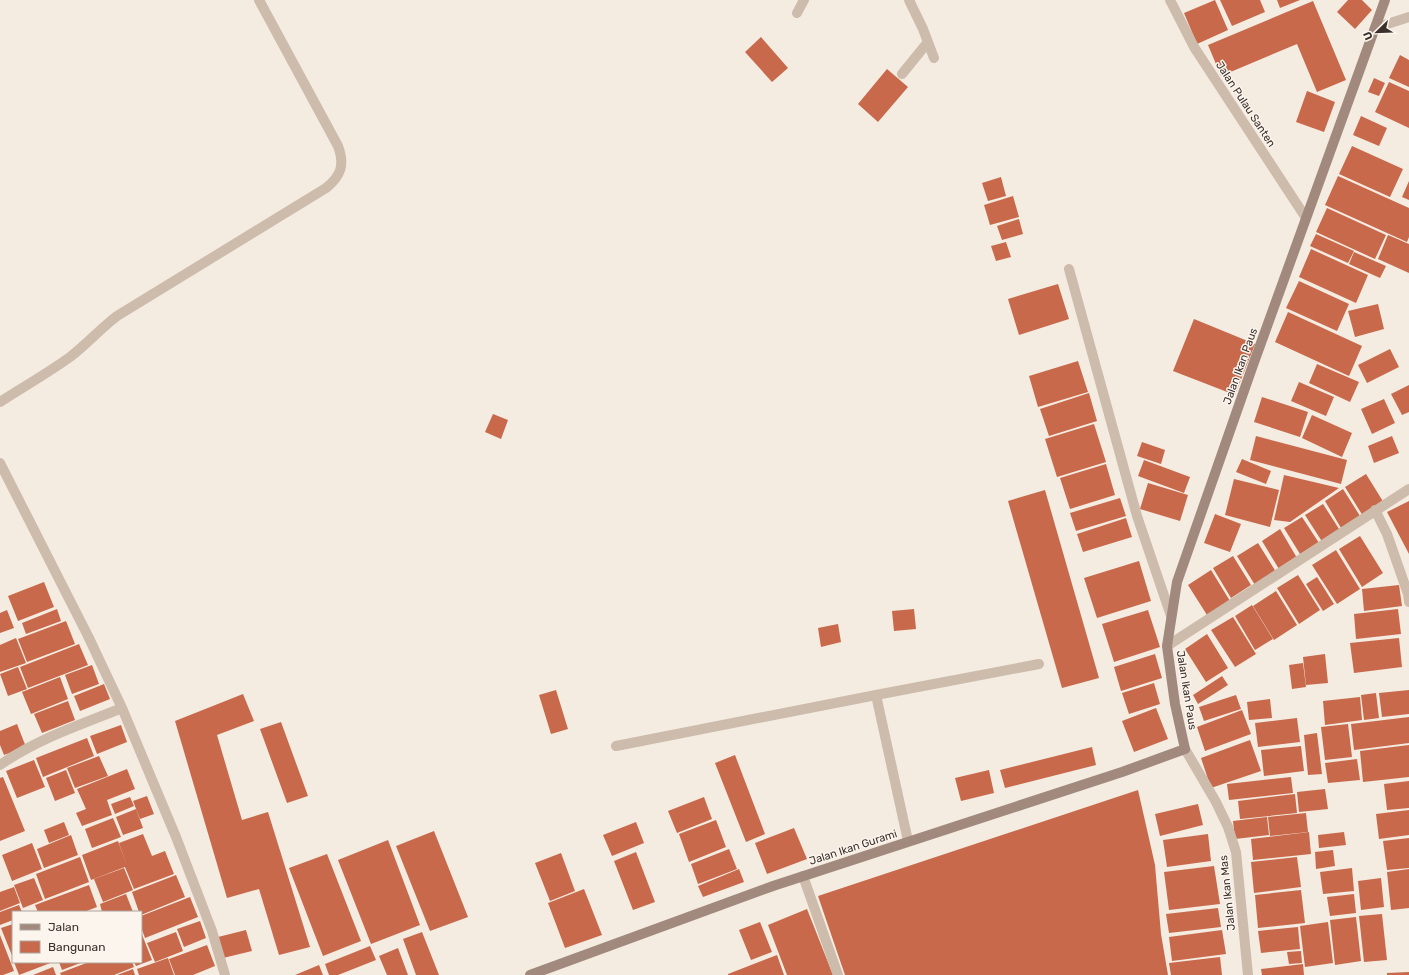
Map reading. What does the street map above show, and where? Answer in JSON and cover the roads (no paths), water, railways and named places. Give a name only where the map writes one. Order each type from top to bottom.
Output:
[{"type":"main road","name":"Jalan Ikan Paus","points":[[1185,749],[1175,704],[1167,646],[1176,582],[1385,0]]},
{"type":"main road","name":"Jalan Ikan Gurami","points":[[530,975],[803,876],[1122,772],[1185,749]]},
{"type":"street","points":[[0,402],[69,358],[85,345],[102,327],[117,316],[326,188],[334,182],[340,174],[342,164],[338,146],[259,0]]},
{"type":"street","points":[[796,13],[804,0]]},
{"type":"street","points":[[908,0],[923,29],[934,58]]},
{"type":"street","name":"Jalan Pulau Santen","points":[[1170,0],[1194,47],[1306,218]]},
{"type":"street","points":[[1375,28],[1409,16]]},
{"type":"street","points":[[902,74],[928,42]]},
{"type":"street","points":[[1069,269],[1137,516],[1172,616]]},
{"type":"street","points":[[0,463],[88,636],[122,708],[176,837],[212,931],[225,975]]},
{"type":"street","points":[[1167,646],[1409,489]]},
{"type":"street","points":[[1375,510],[1387,534],[1408,594],[1409,602]]},
{"type":"street","points":[[616,746],[1039,664]]},
{"type":"street","points":[[876,695],[908,841]]},
{"type":"street","points":[[0,765],[42,740],[122,708]]},
{"type":"street","name":"Jalan Ikan Mas","points":[[1185,749],[1216,802],[1228,827],[1236,852],[1248,975]]},
{"type":"street","points":[[803,876],[838,975]]}]
